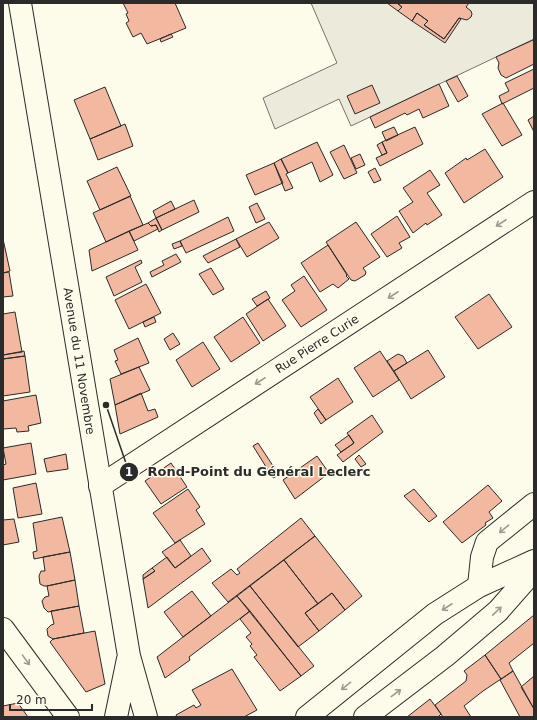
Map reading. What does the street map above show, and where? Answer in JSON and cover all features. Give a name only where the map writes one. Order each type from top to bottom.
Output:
[{"type":"street","name":"Avenue du 11 Novembre","points":[[20,3],[129,656],[146,717]]},
{"type":"street","name":"Rue Pierre Curie","points":[[100,486],[534,202]]},
{"type":"street","points":[[479,586],[482,557],[487,542],[534,504]]},
{"type":"street","points":[[307,717],[435,614],[479,586],[534,561]]},
{"type":"street","points":[[365,717],[445,656],[498,611],[534,570]]},
{"type":"street","points":[[3,629],[68,717]]},
{"type":"street","points":[[116,717],[129,656]]},
{"type":"shaded area","points":[[311,3],[534,3],[534,39],[351,126],[339,99],[275,129],[263,98],[337,63]]},
{"type":"building","points":[[123,3],[175,3],[186,28],[147,44],[141,33],[133,37],[126,23],[129,21],[126,14],[128,13]]},
{"type":"building","points":[[387,3],[397,3],[402,7],[398,11]]},
{"type":"building","points":[[397,3],[469,3],[466,7],[472,14],[467,20],[459,18],[444,39],[424,25],[428,21],[417,13],[412,21],[398,11],[402,7]]},
{"type":"building","points":[[417,13],[428,21],[424,25],[444,39],[459,18],[461,19],[445,43],[412,21]]},
{"type":"building","points":[[171,34],[173,37],[161,42],[160,39]]},
{"type":"building","points":[[533,40],[534,64],[506,78],[501,75],[498,68],[499,63],[496,57]]},
{"type":"building","points":[[534,69],[534,88],[502,104],[499,96],[509,91],[505,83]]},
{"type":"building","points":[[457,76],[468,96],[458,102],[446,81]]},
{"type":"building","points":[[439,84],[449,106],[423,118],[419,109],[407,115],[405,113],[375,128],[370,117]]},
{"type":"building","points":[[372,85],[380,103],[355,114],[347,96]]},
{"type":"building","points":[[105,87],[121,126],[90,139],[74,100]]},
{"type":"building","points":[[503,103],[522,135],[502,146],[482,114]]},
{"type":"building","points":[[534,116],[534,132],[528,120]]},
{"type":"building","points":[[125,124],[133,146],[98,160],[90,139]]},
{"type":"building","points":[[394,127],[398,135],[386,141],[382,132]]},
{"type":"building","points":[[415,127],[423,144],[380,166],[376,158],[387,153],[382,142]]},
{"type":"building","points":[[317,142],[333,175],[320,182],[312,162],[288,173],[281,159]]},
{"type":"building","points":[[382,142],[387,153],[382,155],[377,145]]},
{"type":"building","points":[[344,145],[357,173],[344,179],[330,152]]},
{"type":"building","points":[[485,149],[503,177],[464,203],[445,173],[466,158],[467,160]]},
{"type":"building","points":[[360,154],[365,165],[356,169],[351,158]]},
{"type":"building","points":[[281,159],[293,188],[285,191],[274,163]]},
{"type":"building","points":[[274,163],[283,183],[255,195],[246,175]]},
{"type":"building","points":[[117,167],[131,196],[100,210],[87,181]]},
{"type":"building","points":[[375,168],[381,180],[374,183],[368,172]]},
{"type":"building","points":[[430,170],[440,185],[427,193],[442,215],[427,225],[426,223],[413,233],[399,211],[413,202],[403,188]]},
{"type":"building","points":[[130,196],[143,225],[106,242],[93,213]]},
{"type":"building","points":[[194,200],[199,212],[162,230],[156,218]]},
{"type":"building","points":[[171,201],[175,209],[156,218],[153,211]]},
{"type":"building","points":[[257,203],[265,219],[256,223],[249,207]]},
{"type":"building","points":[[397,216],[410,237],[399,243],[402,248],[387,257],[371,234]]},
{"type":"building","points":[[228,217],[234,231],[186,253],[180,241]]},
{"type":"building","points":[[156,218],[162,230],[159,232],[156,225],[151,226],[148,223]]},
{"type":"building","points":[[269,222],[279,238],[247,257],[236,239]]},
{"type":"building","points":[[356,222],[380,257],[363,268],[366,272],[365,275],[355,281],[351,280],[326,242]]},
{"type":"building","points":[[148,223],[151,226],[156,225],[158,229],[134,241],[129,231]]},
{"type":"building","points":[[129,231],[138,250],[92,271],[89,250]]},
{"type":"building","points":[[3,239],[10,271],[3,273]]},
{"type":"building","points":[[236,239],[240,247],[208,263],[203,256]]},
{"type":"building","points":[[180,241],[182,246],[174,249],[172,244]]},
{"type":"building","points":[[328,245],[349,279],[338,288],[333,284],[320,292],[301,263]]},
{"type":"building","points":[[176,254],[181,262],[152,277],[150,272],[164,265],[162,261]]},
{"type":"building","points":[[141,260],[142,263],[135,267],[142,282],[114,296],[106,277]]},
{"type":"building","points":[[211,268],[224,289],[213,295],[199,274]]},
{"type":"building","points":[[9,272],[13,296],[3,297],[3,273]]},
{"type":"building","points":[[304,276],[327,310],[301,327],[282,300],[295,291],[291,285]]},
{"type":"building","points":[[146,284],[161,313],[129,329],[115,300]]},
{"type":"building","points":[[266,291],[270,298],[257,306],[252,299]]},
{"type":"building","points":[[489,294],[512,327],[478,349],[455,317]]},
{"type":"building","points":[[268,299],[286,326],[263,341],[246,314]]},
{"type":"building","points":[[15,312],[22,352],[3,355],[3,314]]},
{"type":"building","points":[[154,317],[156,322],[145,327],[143,322]]},
{"type":"building","points":[[243,317],[260,343],[231,362],[214,337]]},
{"type":"building","points":[[173,333],[180,344],[170,350],[164,339]]},
{"type":"building","points":[[138,338],[149,363],[121,374],[115,361],[118,360],[114,350]]},
{"type":"building","points":[[203,342],[220,369],[192,387],[176,360]]},
{"type":"building","points":[[428,350],[445,377],[411,399],[394,371]]},
{"type":"building","points":[[24,351],[25,356],[3,359],[3,355]]},
{"type":"building","points":[[380,351],[399,380],[373,397],[354,368]]},
{"type":"building","points":[[398,354],[403,356],[407,363],[394,371],[387,361]]},
{"type":"building","points":[[25,356],[30,392],[3,396],[3,359]]},
{"type":"building","points":[[139,367],[150,390],[115,405],[110,379]]},
{"type":"building","points":[[338,378],[353,402],[326,420],[310,397]]},
{"type":"building","points":[[141,393],[148,411],[155,409],[158,417],[120,434],[115,405]]},
{"type":"building","points":[[36,395],[41,423],[28,426],[29,431],[17,432],[16,428],[3,429],[3,401]]},
{"type":"building","points":[[318,409],[326,420],[321,424],[314,413]]},
{"type":"building","points":[[372,415],[383,432],[343,462],[337,455],[354,443],[347,433]]},
{"type":"building","points":[[349,435],[354,443],[341,452],[335,445]]},
{"type":"building","points":[[31,443],[36,474],[3,480],[3,465],[6,464],[3,448]]},
{"type":"building","points":[[258,443],[279,475],[273,478],[253,446]]},
{"type":"building","points":[[66,454],[68,469],[47,472],[44,459]]},
{"type":"building","points":[[359,455],[366,464],[361,467],[355,459]]},
{"type":"building","points":[[317,456],[329,473],[295,499],[283,480]]},
{"type":"building","points":[[171,463],[187,487],[161,504],[145,481]]},
{"type":"building","points":[[36,483],[42,514],[18,518],[13,488]]},
{"type":"building","points":[[488,485],[502,501],[489,512],[493,518],[462,543],[443,522]]},
{"type":"building","points":[[188,489],[200,507],[196,510],[205,524],[175,543],[153,513]]},
{"type":"building","points":[[414,489],[437,516],[429,522],[404,496]]},
{"type":"building","points":[[62,517],[70,552],[34,559],[33,552],[37,551],[33,523]]},
{"type":"building","points":[[301,518],[315,536],[228,602],[212,583],[231,569],[237,575],[240,573],[237,569]]},
{"type":"building","points":[[14,519],[19,542],[3,545],[3,520]]},
{"type":"building","points":[[315,536],[362,596],[345,610],[332,593],[318,604],[284,560]]},
{"type":"building","points":[[180,540],[191,556],[175,568],[162,552]]},
{"type":"building","points":[[202,548],[211,561],[148,608],[143,579],[155,571],[152,568],[167,557],[175,568]]},
{"type":"building","points":[[70,552],[75,580],[47,586],[40,584],[39,576],[41,571],[45,571],[43,557]]},
{"type":"building","points":[[284,560],[318,604],[305,613],[319,631],[298,647],[250,586]]},
{"type":"building","points":[[152,568],[155,571],[143,579],[143,575]]},
{"type":"building","points":[[75,580],[79,606],[48,612],[44,608],[42,601],[45,597],[49,596],[47,586]]},
{"type":"building","points":[[250,586],[314,666],[301,676],[237,596]]},
{"type":"building","points":[[192,591],[211,616],[183,637],[164,612]]},
{"type":"building","points":[[332,593],[345,610],[319,631],[305,613]]},
{"type":"building","points":[[237,596],[250,611],[189,657],[190,660],[165,678],[157,657]]},
{"type":"building","points":[[79,606],[84,633],[53,639],[48,636],[47,629],[54,624],[51,611]]},
{"type":"building","points":[[250,611],[301,676],[280,691],[254,657],[257,655],[250,646],[252,644],[246,637],[251,633],[240,619]]},
{"type":"building","points":[[534,615],[534,643],[509,663],[513,671],[501,679],[485,655]]},
{"type":"building","points":[[95,631],[105,684],[86,692],[50,642],[53,639]]},
{"type":"building","points":[[485,655],[501,679],[464,706],[471,717],[443,717],[435,705],[466,681],[467,675],[464,671]]},
{"type":"building","points":[[232,669],[257,710],[244,717],[177,717],[176,715],[194,705],[196,708],[201,705],[192,690]]},
{"type":"building","points":[[513,671],[534,709],[534,717],[520,717],[500,680]]},
{"type":"building","points":[[534,676],[534,709],[521,687]]},
{"type":"building","points":[[430,699],[441,714],[438,717],[407,717]]},
{"type":"building","points":[[18,703],[28,717],[3,717],[3,706]]},
{"type":"place","name":"Rond-Point du Général Leclerc","points":[[106,405]]}]
